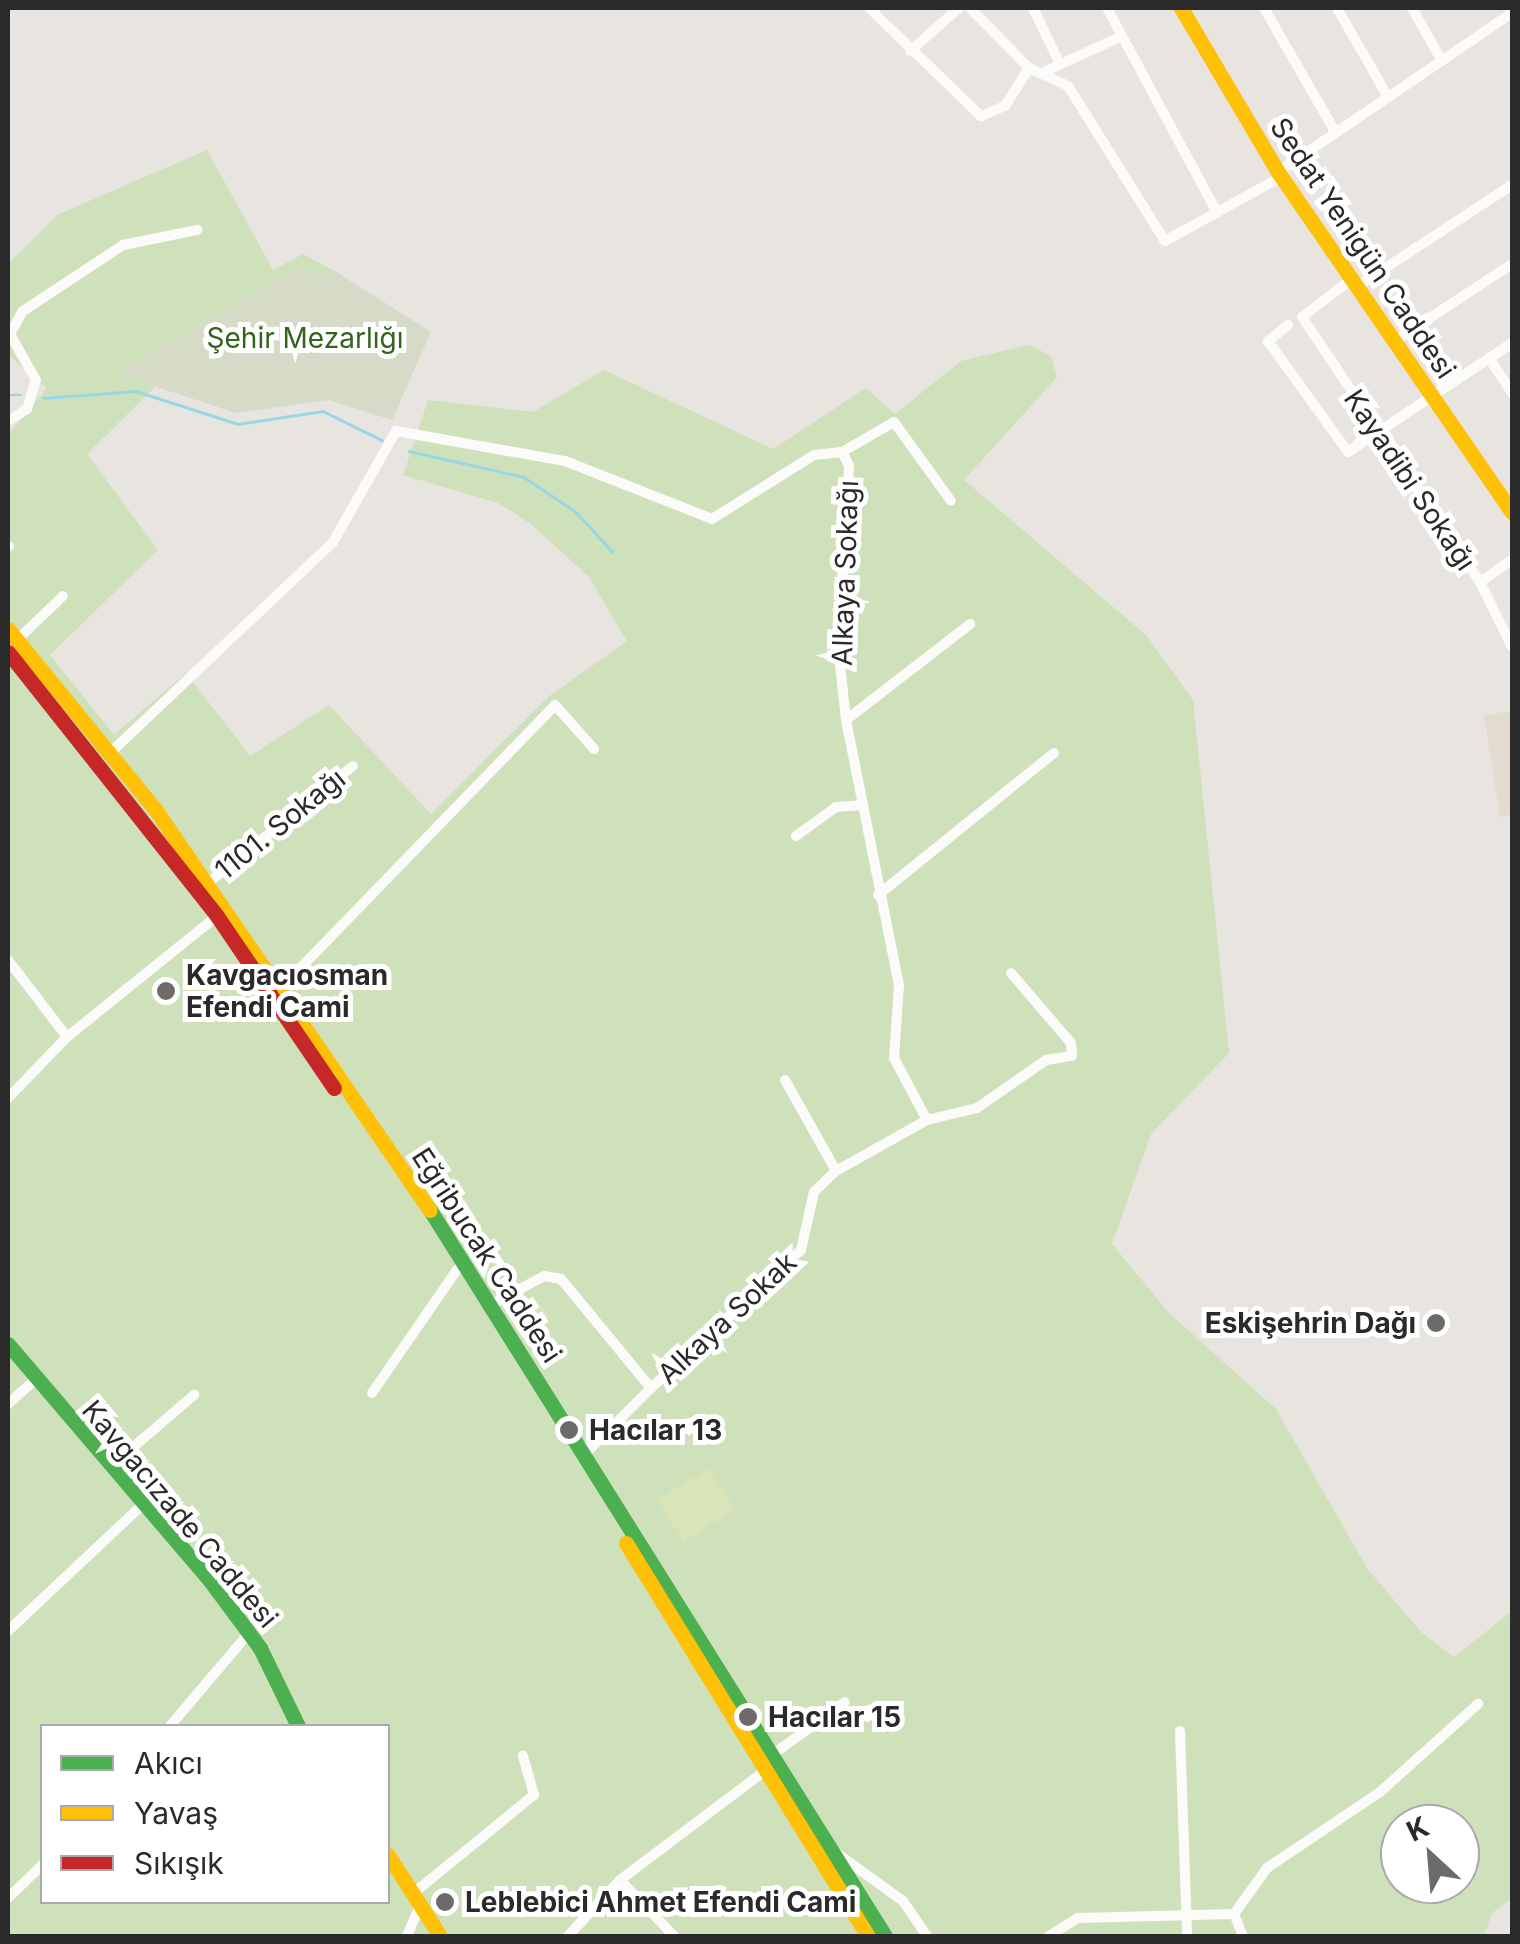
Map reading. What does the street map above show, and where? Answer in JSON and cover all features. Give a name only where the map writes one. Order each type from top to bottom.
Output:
[{"type":"main road","name":"Sedat Yenigün Caddesi","points":[[1186,9],[1279,175],[1512,512]]},
{"type":"main road","name":"Eğribucak Caddesi","points":[[10,641],[108,754],[282,987],[492,1304],[769,1762],[868,1936]]},
{"type":"main road","name":"Eğribucak Caddesi","points":[[10,641],[217,916],[457,1270],[769,1762],[885,1936]]},
{"type":"main road","name":"Kavgacızade Caddesi","points":[[8,1344],[249,1634],[297,1724]]},
{"type":"main road","points":[[390,1857],[440,1936]]},
{"type":"street","points":[[869,8],[910,51],[986,117],[1029,68]]},
{"type":"street","points":[[910,51],[959,8]]},
{"type":"street","points":[[970,8],[1029,68],[1046,71],[1068,86],[1160,239],[1178,240],[1279,175],[1512,13]]},
{"type":"street","points":[[1033,8],[1060,64]]},
{"type":"street","points":[[1107,8],[1217,212]]},
{"type":"street","points":[[1264,8],[1336,133]]},
{"type":"street","points":[[1337,8],[1388,98]]},
{"type":"street","points":[[1412,8],[1442,60]]},
{"type":"street","points":[[1046,71],[1120,36]]},
{"type":"street","points":[[1355,282],[1512,185]]},
{"type":"street","points":[[8,421],[27,409],[36,380],[10,334],[23,310],[123,246],[197,230]]},
{"type":"street","points":[[1396,340],[1512,264]]},
{"type":"street","name":"Kayadibi Sokağı","points":[[1355,282],[1302,317],[1377,435],[1480,582],[1512,647]]},
{"type":"street","points":[[1288,325],[1268,341],[1342,449],[1377,435],[1512,343]]},
{"type":"street","points":[[1489,358],[1512,393]]},
{"type":"street","points":[[842,452],[894,422],[951,501]]},
{"type":"street","name":"Alkaya Sokağı","points":[[108,754],[333,542],[396,431],[565,460],[712,519],[814,455],[842,452],[849,466],[838,646],[846,720],[878,895],[899,984],[894,1058],[926,1120]]},
{"type":"street","points":[[1480,582],[1512,560]]},
{"type":"street","points":[[10,641],[62,596]]},
{"type":"street","points":[[846,720],[970,624]]},
{"type":"street","points":[[282,987],[555,706],[594,749]]},
{"type":"street","points":[[878,895],[1054,753]]},
{"type":"street","name":"1101. Sokağı","points":[[208,883],[353,766]]},
{"type":"street","points":[[796,836],[836,807],[862,804]]},
{"type":"street","points":[[8,1098],[68,1037],[217,916]]},
{"type":"street","points":[[8,960],[68,1037]]},
{"type":"street","name":"Alkaya Sokak","points":[[492,1304],[544,1276],[561,1278],[651,1388],[802,1250],[814,1192],[836,1171],[926,1120],[977,1108],[1046,1060],[1073,1055],[1011,973]]},
{"type":"street","points":[[786,1080],[836,1171]]},
{"type":"street","points":[[372,1393],[457,1270]]},
{"type":"street","points":[[8,1404],[35,1380]]},
{"type":"street","points":[[584,1454],[651,1388]]},
{"type":"street","points":[[109,1468],[194,1396]]},
{"type":"street","points":[[8,1631],[140,1507]]},
{"type":"street","points":[[172,1724],[249,1634]]},
{"type":"street","points":[[568,1936],[620,1880],[844,1702]]},
{"type":"street","points":[[1234,1914],[1267,1868],[1380,1792],[1478,1704]]},
{"type":"street","points":[[1180,1731],[1181,1913],[1188,1936]]},
{"type":"street","points":[[408,1936],[418,1897],[534,1794],[524,1756]]},
{"type":"street","points":[[829,1848],[902,1901],[927,1936]]},
{"type":"street","points":[[8,1898],[40,1867]]},
{"type":"street","points":[[620,1880],[674,1936]]},
{"type":"street","points":[[1049,1936],[1078,1918],[1234,1914]]},
{"type":"street","points":[[1234,1914],[1243,1936]]},
{"type":"shaded area","points":[[1512,711],[1512,815],[1500,817],[1484,715]]},
{"type":"green space","points":[[207,150],[273,270],[303,254],[333,270],[327,278],[297,268],[119,373],[155,387],[87,454],[158,550],[50,655],[114,735],[186,673],[250,756],[329,705],[431,814],[548,697],[627,641],[589,577],[531,524],[498,503],[403,475],[428,400],[533,412],[604,370],[773,449],[866,388],[895,414],[961,361],[1029,345],[1051,356],[1057,377],[964,480],[1146,635],[1193,700],[1229,1053],[1151,1134],[1112,1244],[1169,1313],[1276,1409],[1367,1568],[1421,1632],[1454,1657],[1512,1611],[1512,1898],[1492,1913],[1484,1936],[8,1936],[8,435],[47,388],[8,355],[8,264],[57,215]]},
{"type":"green space","name":"Şehir Mezarlığı","points":[[297,268],[327,278],[333,270],[431,332],[392,420],[329,400],[236,413],[117,374]]},
{"type":"green space","points":[[531,1302],[542,1307],[547,1318],[542,1329],[531,1334],[520,1329],[515,1318],[520,1307]]},
{"type":"green space","points":[[709,1468],[735,1510],[683,1542],[657,1500]]},
{"type":"waterway","points":[[43,398],[136,391],[238,424],[323,411],[382,440]]},
{"type":"waterway","points":[[8,395],[21,395]]},
{"type":"waterway","points":[[409,451],[524,477],[576,512],[613,552]]},
{"type":"traffic: fast","points":[[430,1210],[885,1936]]},
{"type":"traffic: fast","points":[[8,1344],[211,1582],[260,1648],[297,1724]]},
{"type":"traffic: slow","points":[[1181,8],[1278,172],[1512,512]]},
{"type":"traffic: slow","points":[[8,629],[155,809],[430,1210]]},
{"type":"traffic: slow","points":[[626,1543],[868,1936]]},
{"type":"traffic: slow","points":[[390,1858],[440,1936]]},
{"type":"traffic: jam","points":[[8,652],[217,916],[334,1088]]},
{"type":"place","name":"Kavgacıosman Efendi Cami","points":[[166,991]]},
{"type":"place","name":"Eskişehrin Dağı","points":[[1436,1323]]},
{"type":"place","name":"Hacılar 13","points":[[569,1430]]},
{"type":"place","name":"Hacılar 15","points":[[748,1717]]},
{"type":"place","name":"Leblebici Ahmet Efendi Cami","points":[[445,1902]]}]
